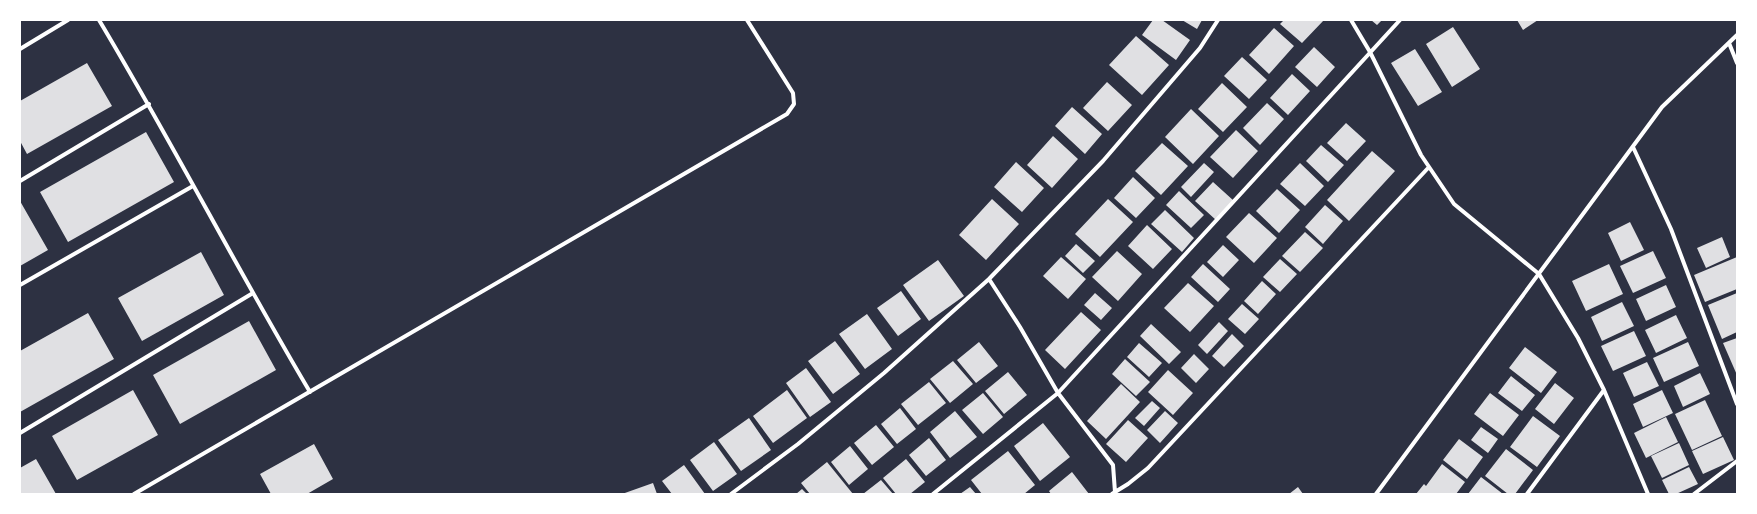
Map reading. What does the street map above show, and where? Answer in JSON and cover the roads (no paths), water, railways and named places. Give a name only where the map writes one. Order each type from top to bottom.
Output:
[{"type":"street","points":[[20,49],[68,20]]},
{"type":"street","points":[[99,20],[149,104],[193,186],[310,392]]},
{"type":"street","points":[[134,494],[787,114],[794,104],[793,93],[747,20]]},
{"type":"street","points":[[731,494],[798,444],[884,373],[989,279],[1103,162],[1200,48],[1218,20]]},
{"type":"street","points":[[1351,20],[1370,52],[1421,155],[1454,204],[1539,274],[1578,338],[1604,390],[1648,494]]},
{"type":"street","points":[[933,494],[1058,394],[1400,20]]},
{"type":"street","points":[[1376,494],[1662,107],[1737,35]]},
{"type":"street","points":[[1729,43],[1737,63]]},
{"type":"street","points":[[20,181],[149,104]]},
{"type":"street","points":[[1632,147],[1670,229],[1737,404]]},
{"type":"street","points":[[989,279],[1020,327],[1058,394],[1112,465],[1113,493],[1128,484],[1148,468],[1429,167]]},
{"type":"street","points":[[20,285],[193,186]]},
{"type":"street","points":[[20,433],[253,293]]},
{"type":"street","points":[[1527,494],[1604,390]]},
{"type":"street","points":[[1694,494],[1737,461]]}]
